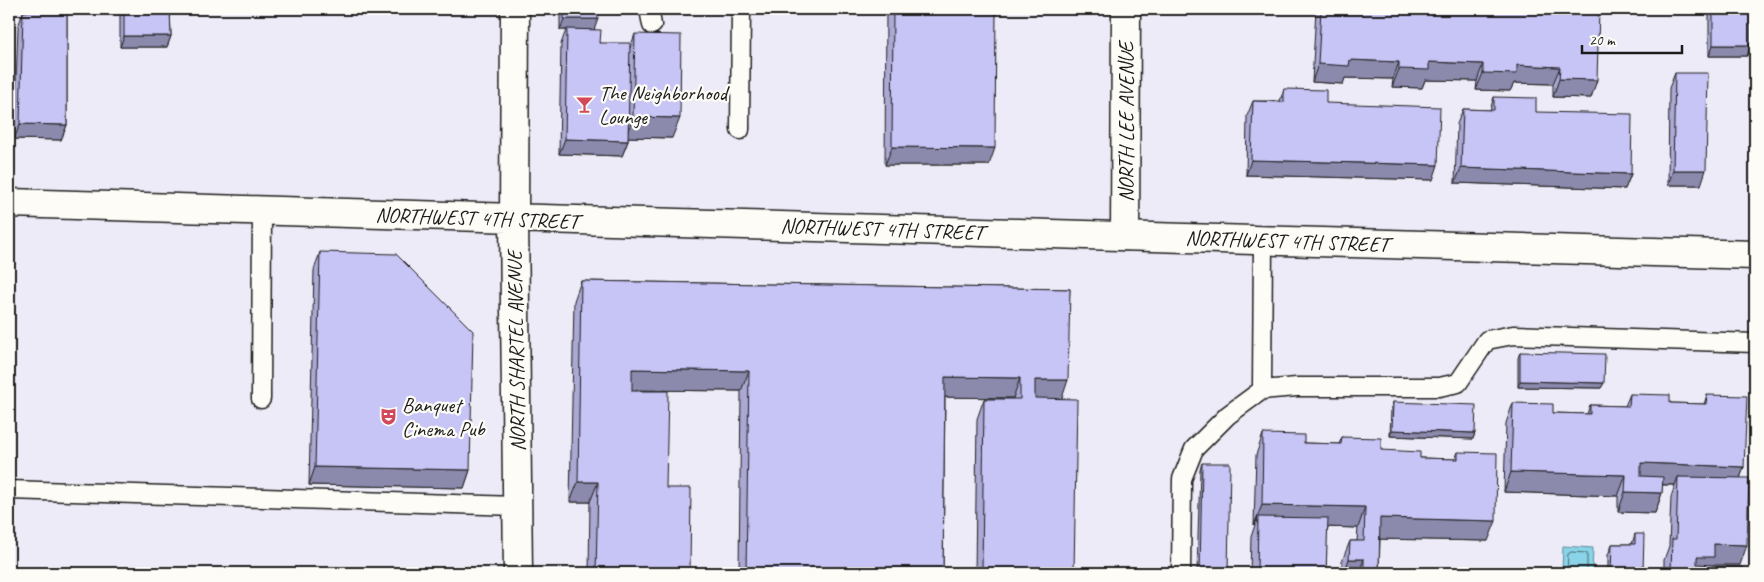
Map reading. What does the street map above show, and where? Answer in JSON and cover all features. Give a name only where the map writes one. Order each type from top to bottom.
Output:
[{"type":"main road","name":"NORTH SHARTEL AVENUE","points":[[515,9],[514,219],[518,573]]},
{"type":"main road","name":"NORTH LEE AVENUE","points":[[1125,236],[1126,9]]},
{"type":"main road","name":"NORTHWEST 4TH STREET","points":[[9,203],[1755,254]]},
{"type":"lane","points":[[740,130],[741,9]]},
{"type":"lane","points":[[261,399],[262,211]]},
{"type":"lane","points":[[1262,390],[1263,240]]},
{"type":"lane","points":[[1181,573],[1182,479],[1194,449],[1228,415],[1262,390],[1296,387],[1438,387],[1458,383],[1487,340],[1513,334],[1755,343]]},
{"type":"lane","points":[[9,490],[518,506]]},
{"type":"water","points":[[1563,546],[1593,548],[1592,573],[1562,573]]},
{"type":"building","points":[[34,9],[67,9],[67,125],[20,124],[23,12],[34,11]]},
{"type":"building","points":[[124,9],[170,9],[171,36],[124,36]]},
{"type":"building","points":[[564,9],[598,9],[598,19],[564,19]]},
{"type":"building","points":[[893,9],[996,9],[995,148],[892,147]]},
{"type":"building","points":[[1321,9],[1599,9],[1597,80],[1559,79],[1560,67],[1517,65],[1517,74],[1483,73],[1483,64],[1429,62],[1429,70],[1399,69],[1399,62],[1350,60],[1349,66],[1318,64]]},
{"type":"building","points":[[1713,9],[1751,9],[1751,45],[1713,45]]},
{"type":"building","points":[[567,29],[601,30],[600,43],[630,43],[628,141],[565,139]]},
{"type":"building","points":[[635,34],[681,35],[680,118],[633,117]]},
{"type":"building","points":[[1675,73],[1708,73],[1706,170],[1673,170]]},
{"type":"building","points":[[1284,89],[1326,90],[1326,103],[1440,107],[1438,165],[1251,160],[1253,101],[1284,102]]},
{"type":"building","points":[[1494,97],[1536,98],[1536,112],[1632,114],[1631,174],[1461,168],[1463,109],[1494,110]]},
{"type":"building","name":"Banquet Cinema Pub","points":[[320,252],[396,254],[473,331],[470,470],[315,467]]},
{"type":"building","points":[[581,281],[1070,289],[1068,380],[1035,380],[1035,398],[1077,399],[1074,573],[982,573],[984,399],[1020,399],[1020,378],[945,377],[943,573],[746,573],[749,371],[632,369],[632,391],[668,391],[666,488],[691,488],[690,573],[596,573],[598,482],[578,482]]},
{"type":"building","points":[[1520,352],[1605,354],[1604,383],[1520,381]]},
{"type":"building","points":[[1630,394],[1670,395],[1670,403],[1706,404],[1707,395],[1747,396],[1744,467],[1641,463],[1641,476],[1663,477],[1662,493],[1625,492],[1626,475],[1511,472],[1513,403],[1553,404],[1553,413],[1590,414],[1590,405],[1629,406]]},
{"type":"building","points":[[1393,402],[1476,405],[1475,433],[1392,430]]},
{"type":"building","points":[[1263,434],[1304,435],[1304,443],[1341,444],[1342,437],[1381,438],[1381,450],[1420,452],[1420,458],[1458,459],[1458,452],[1497,453],[1496,521],[1380,518],[1379,573],[1364,573],[1364,559],[1349,559],[1350,541],[1364,541],[1365,507],[1262,505]]},
{"type":"building","points":[[1202,463],[1230,463],[1228,573],[1200,573]]},
{"type":"building","points":[[1678,477],[1749,478],[1747,545],[1714,544],[1714,557],[1697,557],[1697,564],[1714,565],[1714,573],[1671,573],[1672,539],[1676,539]]},
{"type":"building","points":[[1258,517],[1328,518],[1326,573],[1257,573]]},
{"type":"building","points":[[1635,534],[1644,534],[1643,573],[1611,573],[1612,544],[1635,544]]},
{"type":"building","points":[[1715,567],[1742,567],[1742,573],[1715,573]]},
{"type":"place","name":"The Neighborhood Lounge","points":[[585,105]]},
{"type":"place","name":"Banquet Cinema Pub","points":[[388,417]]}]
